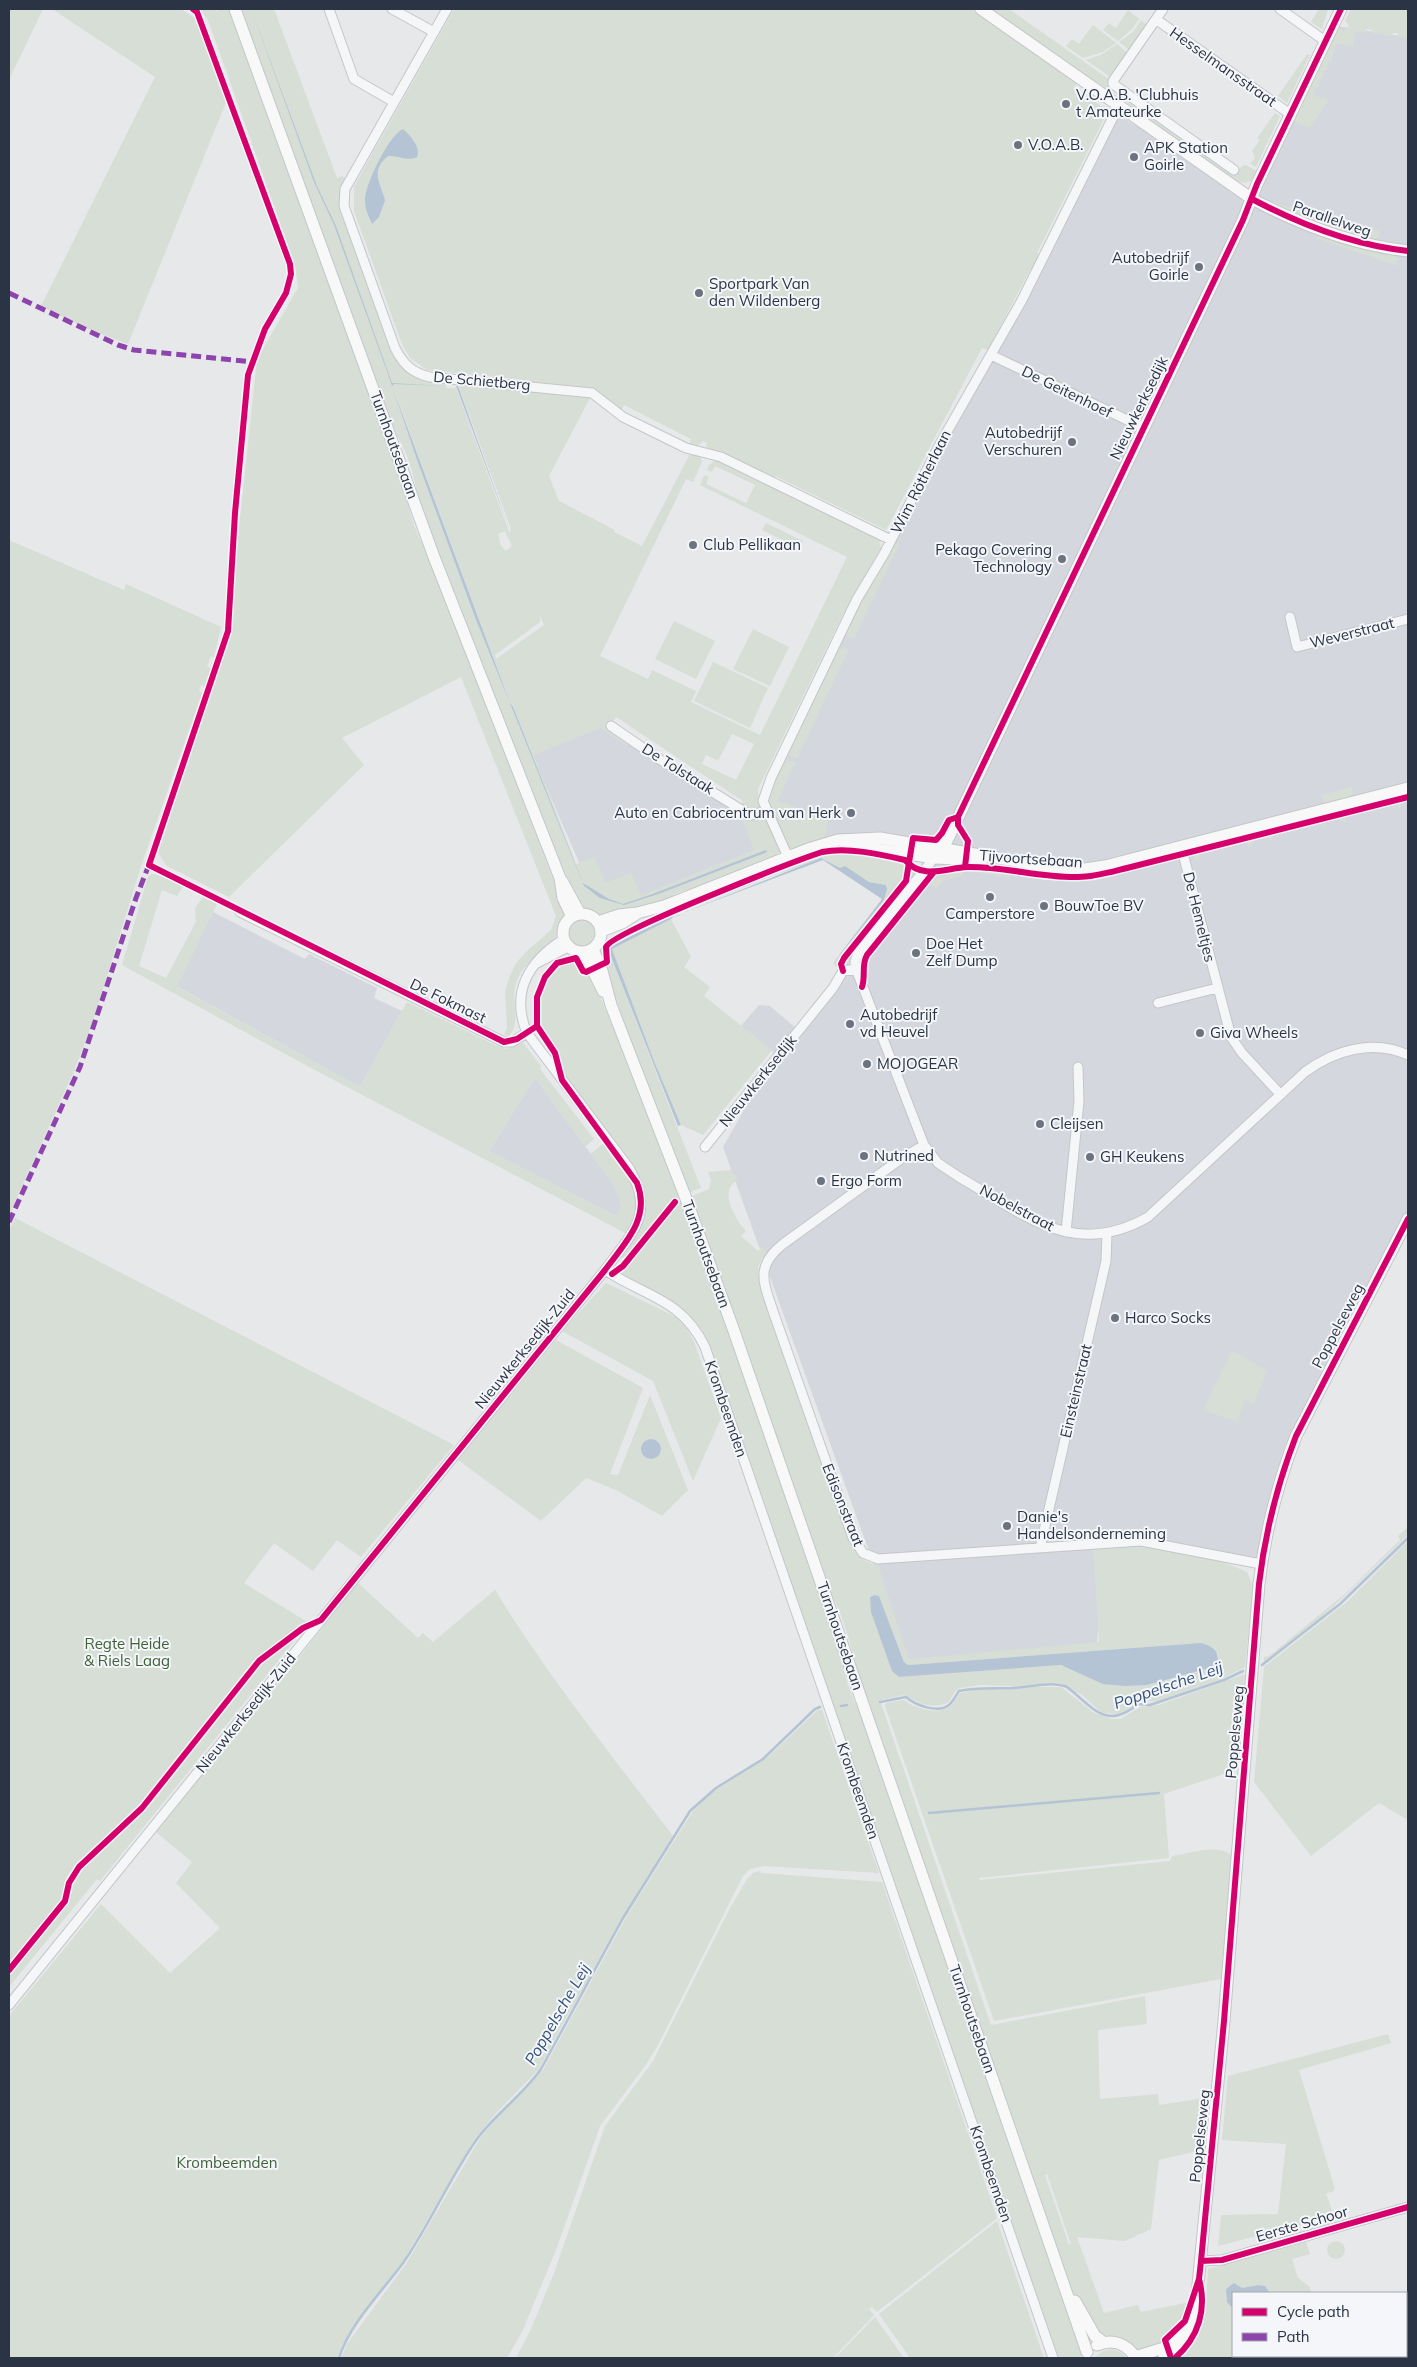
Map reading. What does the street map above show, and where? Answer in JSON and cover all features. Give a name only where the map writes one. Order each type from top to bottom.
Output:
[{"type":"street","name":"Turnhoutsebaan","points":[[235,9],[434,557],[560,878],[571,894],[576,916]]},
{"type":"street","points":[[329,9],[354,79],[394,102]]},
{"type":"street","points":[[392,9],[434,32]]},
{"type":"street","name":"De Schietberg","points":[[447,9],[345,189],[343,198],[351,227],[395,348],[408,367],[413,371],[430,377],[592,393],[624,416],[686,448],[721,457],[891,540]]},
{"type":"street","name":"Parallelweg","points":[[981,9],[1252,198],[1283,215],[1322,232],[1367,245],[1408,251]]},
{"type":"street","points":[[1163,9],[1113,81],[1116,87],[1234,170]]},
{"type":"street","points":[[1280,9],[1325,41]]},
{"type":"street","name":"Nieuwkerksedijk","points":[[705,1147],[834,988],[843,971],[856,969],[855,962],[858,953],[942,848],[1144,428],[1341,9]]},
{"type":"street","name":"Hesselmansstraat","points":[[1156,20],[1290,114]]},
{"type":"street","name":"Wim Rötherlaan","points":[[788,857],[763,801],[771,778],[857,599],[891,540],[936,450],[991,355],[1044,257],[1119,105]]},
{"type":"street","name":"De Geitenhoef","points":[[991,355],[1144,428]]},
{"type":"street","name":"Weverstraat","points":[[1290,617],[1297,647],[1408,619]]},
{"type":"street","name":"De Tolstaak","points":[[611,726],[659,759],[745,812],[752,815],[768,811]]},
{"type":"street","name":"Tijvoortsebaan","points":[[600,927],[622,923],[637,913],[664,906],[788,857],[838,840],[880,838],[997,859],[1057,868],[1085,869],[1408,788]]},
{"type":"street","name":"Tijvoortsebaan","points":[[828,843],[934,858],[997,859]]},
{"type":"street","name":"De Hemeltjes","points":[[1181,846],[1230,1038],[1280,1094]]},
{"type":"street","name":"De Fokmast","points":[[240,912],[504,1042],[512,1042],[527,1033]]},
{"type":"street","points":[[588,915],[600,927],[600,939],[589,951],[576,951],[566,943],[564,927],[576,916],[588,915]]},
{"type":"street","points":[[527,1033],[520,1011],[520,996],[524,982],[546,951],[566,943]]},
{"type":"street","name":"Turnhoutsebaan","points":[[589,951],[602,971],[611,1005],[685,1196],[734,1331],[1060,2271],[1086,2355]]},
{"type":"street","name":"Nobelstraat","points":[[856,969],[924,1144],[931,1156],[945,1169],[1042,1224],[1066,1232],[1084,1235],[1107,1234],[1134,1225],[1154,1212],[1280,1094],[1314,1065],[1342,1052],[1372,1047],[1408,1055]]},
{"type":"street","points":[[1158,1003],[1218,988]]},
{"type":"street","name":"Nieuwkerksedijk-Zuid","points":[[9,2005],[605,1270],[638,1222],[640,1214],[640,1189],[629,1168],[527,1033]]},
{"type":"street","points":[[1066,1232],[1079,1101],[1078,1067]]},
{"type":"street","name":"Edisonstraat","points":[[924,1144],[818,1218],[774,1251],[765,1263],[764,1283],[840,1506],[859,1549],[869,1557],[878,1559],[1141,1541],[1261,1564]]},
{"type":"street","name":"Poppelseweg","points":[[1169,2357],[1186,2339],[1193,2321],[1201,2261],[1261,1564],[1273,1502],[1296,1436],[1408,1219]]},
{"type":"street","name":"Einsteinstraat","points":[[1040,1548],[1106,1261],[1107,1234]]},
{"type":"street","name":"Krombeemden","points":[[605,1270],[676,1310],[692,1324],[705,1347],[1053,2358]]},
{"type":"street","name":"Eerste Schoor","points":[[1201,2261],[1222,2260],[1408,2207]]},
{"type":"street","name":"Turnhoutsebaan","points":[[1060,2271],[1085,2320],[1095,2336],[1103,2342]]},
{"type":"street","points":[[1086,2355],[1103,2342],[1122,2344],[1136,2357],[1167,2347],[1180,2337],[1193,2321]]},
{"type":"shaded area","points":[[1336,26],[1408,37],[1408,1218],[1300,1419],[1259,1558],[1104,1533],[1097,1644],[909,1662],[723,1147],[776,1054],[741,1026],[759,1005],[770,1006],[797,1029],[933,860],[895,851],[794,847],[602,915],[532,754],[600,725],[745,811],[767,795],[830,655],[1118,115],[1253,194]]},
{"type":"shaded area","points":[[213,912],[305,959],[309,954],[377,988],[374,998],[402,1011],[360,1087],[176,986]]},
{"type":"shaded area","points":[[535,1078],[613,1184],[622,1206],[616,1216],[489,1151]]},
{"type":"green space","points":[[9,9],[43,9],[9,80]]},
{"type":"green space","points":[[52,9],[181,9],[199,21],[227,100],[128,344],[88,329],[41,306],[155,77]]},
{"type":"green space","points":[[200,9],[213,9],[218,12],[218,9],[230,9],[404,485],[416,531],[430,557],[565,911],[559,933],[527,964],[516,983],[514,997],[515,1024],[509,1036],[504,1035],[507,1028],[505,992],[509,978],[516,963],[551,930],[556,916],[461,677],[342,738],[364,765],[229,897],[167,866],[158,853],[227,642],[257,359],[298,288],[295,265],[208,20]]},
{"type":"green space","points":[[240,9],[274,9],[337,178],[342,176],[347,179],[340,195],[341,206],[403,366],[446,381],[446,388],[456,388],[509,532],[511,531],[510,526],[457,382],[591,396],[549,476],[559,501],[642,546],[690,454],[700,456],[702,462],[693,482],[686,479],[600,656],[648,679],[652,670],[696,691],[691,702],[760,735],[847,557],[700,485],[704,475],[709,477],[706,484],[746,503],[755,485],[715,466],[712,472],[707,470],[709,465],[718,459],[879,538],[881,548],[844,612],[758,789],[759,806],[753,811],[741,805],[743,801],[616,717],[608,728],[632,744],[627,746],[600,728],[534,755],[576,864],[595,857],[605,883],[631,873],[641,895],[754,850],[743,822],[724,809],[727,805],[750,819],[761,818],[767,821],[779,849],[776,857],[672,895],[673,898],[626,912],[597,916],[580,905],[557,855],[495,704],[418,499],[407,455],[394,431]],"holes":[[[393,387],[542,784],[476,620],[417,460]],[[505,531],[512,546],[506,551],[501,546],[498,534]],[[540,616],[544,625],[496,659],[495,655],[540,622]],[[732,734],[754,744],[736,780],[702,764],[706,755],[718,761]],[[766,850],[766,852],[661,893],[624,905],[600,898],[586,888],[580,878],[588,887],[599,894],[623,904],[650,895]]]},
{"type":"green space","name":"Sportpark Van den Wildenberg","points":[[454,9],[972,9],[1077,83],[1074,87],[1108,111],[1037,253],[1040,255],[1033,269],[1030,270],[988,350],[982,348],[886,530],[775,476],[773,479],[706,447],[707,443],[703,441],[697,447],[689,445],[691,439],[624,405],[621,411],[601,395],[517,382],[516,379],[427,370],[410,358],[402,344],[354,211],[354,187]]},
{"type":"green space","points":[[989,9],[1009,9],[1110,80],[1108,84],[1110,86],[1108,89],[1089,78]]},
{"type":"green space","points":[[1319,9],[1328,9],[1322,29],[1311,22]]},
{"type":"green space","points":[[1351,9],[1408,9],[1408,39],[1398,37],[1398,33],[1392,33],[1391,36],[1372,33],[1372,30],[1366,29],[1365,33],[1356,31],[1353,47],[1336,44],[1331,62],[1328,61],[1327,70],[1324,70],[1323,78],[1320,78],[1319,87],[1316,87],[1314,96],[1329,99],[1310,128],[1293,121],[1338,27],[1343,31],[1348,28],[1348,24],[1345,21]]},
{"type":"green space","points":[[1128,10],[1139,19],[1132,29],[1118,41],[1103,30],[1109,23],[1116,28]]},
{"type":"green space","points":[[1141,20],[1149,27],[1131,51],[1119,42],[1133,32]]},
{"type":"green space","points":[[1093,25],[1116,43],[1103,52],[1083,58],[1066,46],[1072,39],[1079,44]]},
{"type":"green space","points":[[1117,44],[1129,54],[1112,78],[1086,60],[1101,55]]},
{"type":"green space","points":[[1307,54],[1310,55],[1287,103],[1278,96]]},
{"type":"green space","points":[[1126,98],[1236,173],[1242,166],[1246,165],[1257,171],[1252,180],[1245,183],[1237,182],[1155,126],[1124,100]]},
{"type":"green space","points":[[1275,113],[1280,116],[1256,167],[1250,164],[1255,158],[1252,151],[1260,140],[1257,138]]},
{"type":"green space","points":[[1274,202],[1336,223],[1380,231],[1380,236],[1374,241],[1320,225],[1273,204]]},
{"type":"green space","points":[[1318,236],[1351,246],[1396,255],[1398,266],[1315,238]]},
{"type":"green space","points":[[766,523],[803,541],[799,548],[762,530]]},
{"type":"green space","points":[[9,540],[124,590],[126,584],[221,627],[214,657],[211,656],[207,666],[211,669],[205,686],[201,685],[199,691],[202,693],[141,866],[93,1021],[74,1071],[9,1215]]},
{"type":"green space","points":[[893,542],[899,545],[854,639],[843,634],[860,599]]},
{"type":"green space","points":[[674,621],[715,641],[696,679],[655,659]]},
{"type":"green space","points":[[753,629],[789,647],[770,686],[733,669]]},
{"type":"green space","points":[[849,649],[797,759],[786,753],[835,650]]},
{"type":"green space","points":[[713,662],[768,688],[750,728],[694,701]]},
{"type":"green space","points":[[784,758],[795,763],[778,801],[829,818],[824,839],[797,849],[788,846],[768,798]]},
{"type":"green space","points":[[1352,787],[1353,792],[1348,799],[1328,804],[1323,802],[1322,795]]},
{"type":"green space","points":[[1401,801],[1402,805],[1399,809],[1396,803],[1375,809],[1376,815],[1373,809],[1345,816],[1346,823],[1340,820],[1339,816]]},
{"type":"green space","points":[[1325,820],[1326,826],[1323,828],[1320,823],[1296,829],[1297,835],[1294,829],[1272,835],[1272,841],[1266,838],[1265,835]]},
{"type":"green space","points":[[1253,838],[1254,843],[1251,847],[1248,847],[1247,841],[1232,845],[1232,851],[1229,846],[1199,854],[1200,860],[1195,861],[1193,854]]},
{"type":"green space","points":[[837,852],[902,861],[907,867],[905,880],[842,959],[839,970],[833,963],[884,900],[887,889],[886,885],[869,882],[845,866],[840,868],[824,859],[774,875],[688,910],[687,913],[685,909],[819,855]]},
{"type":"green space","points":[[909,868],[919,870],[855,950],[848,966],[844,966],[844,960],[907,882]]},
{"type":"green space","points":[[963,869],[1012,872],[1011,876],[1007,878],[964,870],[962,876],[944,880],[937,889],[927,882],[933,875],[948,878],[949,876],[942,873]]},
{"type":"green space","points":[[155,874],[183,886],[177,896],[162,890],[139,966],[166,978],[196,922],[195,908],[203,897],[217,904],[177,987],[360,1087],[407,1002],[506,1049],[523,1043],[541,1066],[540,1069],[594,1139],[585,1147],[535,1078],[489,1151],[616,1216],[622,1206],[613,1184],[590,1154],[604,1143],[627,1175],[635,1196],[634,1221],[629,1235],[311,1068],[122,965],[147,880],[149,875]]},
{"type":"green space","points":[[678,911],[680,916],[662,919],[611,945],[608,949],[701,1188],[688,1193],[604,967],[610,962],[607,949],[612,942]]},
{"type":"green space","points":[[671,919],[691,957],[684,967],[710,987],[704,996],[772,1050],[703,1135],[681,1125],[654,1061],[612,949]]},
{"type":"green space","points":[[582,920],[591,924],[595,933],[591,942],[582,946],[573,942],[569,933],[573,924]]},
{"type":"green space","points":[[576,960],[581,973],[589,973],[603,1003],[680,1196],[670,1204],[626,1258],[618,1257],[641,1226],[645,1210],[642,1186],[635,1171],[566,1079],[555,1049],[540,1027],[539,998],[550,974],[559,965]]},
{"type":"green space","points":[[731,1170],[738,1178],[729,1191],[729,1201],[736,1218],[746,1231],[741,1236],[758,1251],[762,1247],[766,1251],[758,1267],[759,1283],[849,1541],[860,1557],[878,1565],[909,1659],[1099,1642],[1093,1547],[1140,1546],[1221,1561],[1247,1572],[1253,1585],[1245,1667],[1222,1679],[1158,1701],[1138,1702],[1121,1714],[1102,1713],[1082,1695],[1060,1683],[1013,1686],[980,1685],[961,1688],[955,1691],[949,1702],[937,1706],[926,1705],[905,1695],[880,1700],[991,2025],[1145,1996],[1147,2024],[1098,2030],[1100,2099],[1158,2094],[1159,2105],[1205,2098],[1201,2150],[1159,2160],[1151,2229],[1125,2241],[1077,2237],[1104,2313],[1138,2305],[1141,2312],[1190,2302],[1181,2322],[1164,2338],[1164,2342],[1142,2351],[1102,2337],[1079,2305],[1067,2279],[855,1664],[844,1625],[828,1589],[690,1197],[709,1189],[711,1181],[708,1172]],"holes":[[[875,1595],[879,1596],[904,1662],[908,1665],[1200,1643],[1218,1654],[1218,1660],[1210,1668],[1147,1685],[1071,1669],[1061,1665],[899,1677],[892,1670]],[[1047,2174],[1071,2244],[1069,2245],[1045,2175]]]},
{"type":"green space","points":[[682,1200],[838,1643],[850,1692],[864,1719],[984,2073],[1083,2352],[1081,2358],[1056,2358],[749,1468],[688,1316],[665,1297],[616,1273],[626,1266],[674,1206]]},
{"type":"green space","name":"Regte Heide & Riels Laag","points":[[15,1218],[454,1445],[361,1557],[337,1540],[313,1571],[274,1543],[244,1583],[309,1623],[304,1629],[300,1628],[296,1633],[299,1635],[100,1881],[97,1879],[9,1987],[9,1231]]},
{"type":"green space","points":[[606,1283],[676,1317],[684,1323],[694,1342],[721,1418],[693,1481],[653,1381],[562,1331]]},
{"type":"green space","points":[[556,1340],[643,1388],[610,1474],[618,1475],[650,1395],[688,1490],[662,1516],[616,1490],[586,1478],[541,1521],[458,1460]]},
{"type":"green space","points":[[1232,1350],[1267,1371],[1254,1404],[1245,1400],[1237,1422],[1203,1410]]},
{"type":"green space","points":[[1408,1527],[1408,1535],[1322,1617],[1264,1663],[1264,1657],[1269,1656],[1346,1593],[1400,1540],[1398,1536]]},
{"type":"green space","points":[[1408,1541],[1408,1820],[1379,1803],[1311,1856],[1254,1782],[1264,1667],[1348,1601]]},
{"type":"green space","name":"Krombeemden","points":[[358,1583],[418,1638],[423,1633],[433,1642],[495,1590],[559,1685],[673,1836],[566,2018],[539,2069],[497,2112],[476,2137],[403,2261],[343,2344],[337,2358],[9,2358],[9,2016],[101,1904],[170,1973],[220,1928],[176,1883],[192,1862],[157,1833],[156,1829],[258,1709]]},
{"type":"green space","points":[[1245,1674],[1236,1770],[1164,1794],[1169,1858],[979,1878],[980,1880],[1170,1861],[1172,1856],[1203,1850],[1225,1852],[1231,1855],[1221,1979],[994,2021],[885,1706],[886,1703],[904,1700],[914,1706],[933,1711],[946,1709],[951,1706],[960,1693],[984,1688],[1002,1690],[1029,1687],[1061,1687],[1094,1713],[1112,1719],[1121,1719],[1140,1707],[1159,1705]]},
{"type":"green space","points":[[818,1710],[822,1710],[879,1873],[764,1866],[750,1869],[743,1876],[658,2045],[645,2066],[600,2126],[556,2250],[522,2332],[507,2358],[341,2358],[347,2344],[406,2264],[481,2137],[500,2114],[543,2070],[628,1914],[693,1811],[708,1795],[769,1756]]},
{"type":"green space","points":[[760,1871],[761,1873],[882,1882],[997,2218],[877,2312],[872,2307],[869,2309],[874,2315],[833,2358],[516,2358],[531,2329],[554,2273],[605,2126],[653,2061],[728,1912],[747,1879],[753,1873]]},
{"type":"green space","points":[[1388,2034],[1391,2043],[1299,2070],[1335,2189],[1332,2192],[1326,2193],[1334,2216],[1218,2246],[1221,2215],[1278,2214],[1286,2144],[1222,2140],[1228,2076]]},
{"type":"green space","points":[[997,2221],[1044,2358],[910,2358],[879,2314]]},
{"type":"green space","points":[[1336,2241],[1342,2244],[1345,2250],[1342,2256],[1336,2259],[1330,2256],[1327,2250],[1330,2244]]},
{"type":"green space","points":[[1306,2242],[1310,2254],[1292,2259],[1298,2278],[1310,2287],[1311,2292],[1269,2292],[1265,2286],[1258,2285],[1242,2288],[1234,2283],[1227,2302],[1232,2308],[1232,2357],[1268,2358],[1178,2358],[1193,2340],[1199,2326],[1204,2303],[1206,2302],[1208,2269]]},
{"type":"green space","points":[[875,2317],[904,2358],[835,2358]]},
{"type":"green space","points":[[1113,2349],[1122,2353],[1127,2358],[1094,2358],[1103,2351]]},
{"type":"water","points":[[251,9],[317,186],[336,226],[392,383],[445,386],[394,384],[392,386],[334,225],[314,182]]},
{"type":"water","points":[[403,129],[416,145],[417,157],[406,159],[388,156],[382,161],[378,177],[385,200],[379,217],[372,224],[365,204],[369,184],[385,150],[397,133]]},
{"type":"water","points":[[456,386],[458,386],[510,531]]},
{"type":"water","points":[[392,387],[510,703],[583,883],[609,899],[623,904],[766,850],[767,852],[661,893],[624,905],[600,898],[584,886],[476,620]]},
{"type":"water","points":[[821,858],[840,868],[845,866],[869,882],[886,885],[887,889],[884,900],[833,963],[882,899],[823,860],[688,911]]},
{"type":"water","points":[[674,916],[671,919],[612,949],[654,1061],[681,1125],[678,1126],[608,949],[611,945]]},
{"type":"water","points":[[647,1439],[655,1439],[661,1445],[661,1453],[655,1459],[647,1459],[641,1453],[641,1445]]},
{"type":"water","points":[[879,1596],[904,1662],[908,1665],[1200,1643],[1213,1648],[1217,1653],[1218,1660],[1210,1668],[1147,1685],[1103,1684],[1061,1665],[899,1677],[892,1671],[871,1612],[870,1597]]},
{"type":"water","points":[[1234,2283],[1242,2288],[1258,2285],[1265,2286],[1269,2292],[1232,2292],[1232,2308],[1227,2302],[1226,2289]]},
{"type":"waterway","name":"Poppelsche Leij","points":[[1262,1665],[1340,1604],[1408,1538]]},
{"type":"waterway","name":"Poppelsche Leij","points":[[880,1702],[906,1697],[915,1703],[939,1709],[949,1705],[959,1691],[1054,1684],[1067,1687],[1100,1713],[1108,1716],[1117,1716],[1138,1704],[1150,1705],[1224,1680],[1243,1671]]},
{"type":"waterway","name":"Poppelsche Leij","points":[[841,1706],[847,1705]]},
{"type":"waterway","name":"Poppelsche Leij","points":[[339,2358],[358,2320],[413,2248],[457,2170],[477,2139],[541,2069],[623,1918],[690,1811],[716,1788],[763,1759],[815,1709],[820,1707]]},
{"type":"waterway","points":[[929,1813],[1159,1793]]},
{"type":"marked path","points":[[9,293],[118,345],[134,350],[253,362]]},
{"type":"marked path","points":[[9,1222],[80,1067],[136,898],[150,862]]},
{"type":"cycle path","points":[[193,9],[197,12],[290,264],[291,274],[286,293],[265,329],[248,375],[235,513],[228,631],[149,865],[504,1042],[517,1039],[537,1026]]},
{"type":"cycle path","points":[[965,867],[968,841],[958,825],[958,817],[1243,220],[1257,184],[1341,9]]},
{"type":"cycle path","points":[[1252,199],[1289,217],[1347,239],[1408,251]]},
{"type":"cycle path","points":[[9,1970],[65,1901],[69,1883],[79,1867],[142,1808],[259,1661],[303,1628],[321,1620],[605,1270],[634,1230],[641,1208],[637,1183],[562,1080],[555,1053],[537,1026],[537,997],[545,977],[557,963],[576,958],[583,971],[586,972],[607,962],[606,947],[638,927],[706,897],[822,852],[842,850],[874,854],[905,860],[919,870],[927,871],[981,867],[1050,876],[1084,877],[1109,873],[1408,797]]},
{"type":"cycle path","points":[[843,971],[841,964],[844,958],[906,881],[913,838],[936,840],[949,820],[958,817]]},
{"type":"cycle path","points":[[862,987],[864,963],[867,955],[933,873]]},
{"type":"cycle path","points":[[612,1274],[623,1266],[675,1202]]},
{"type":"cycle path","points":[[1170,2355],[1165,2340],[1185,2321],[1199,2279],[1224,2021],[1259,1584],[1268,1528],[1283,1473],[1296,1436],[1408,1219]]},
{"type":"cycle path","points":[[1201,2261],[1222,2260],[1408,2207]]},
{"type":"cycle path","points":[[1175,2358],[1190,2341],[1199,2322],[1202,2301],[1199,2279]]},
{"type":"place","name":"V.O.A.B. 'Clubhuis t Amateurke","points":[[1066,104]]},
{"type":"place","name":"V.O.A.B.","points":[[1018,145]]},
{"type":"place","name":"APK Station Goirle","points":[[1134,157]]},
{"type":"place","name":"Autobedrijf Goirle","points":[[1199,267]]},
{"type":"place","name":"Sportpark Van den Wildenberg","points":[[699,293]]},
{"type":"place","name":"Autobedrijf Verschuren","points":[[1072,442]]},
{"type":"place","name":"Club Pellikaan","points":[[693,545]]},
{"type":"place","name":"Pekago Covering Technology","points":[[1062,559]]},
{"type":"place","name":"Auto en Cabriocentrum van Herk","points":[[851,813]]},
{"type":"place","name":"Camperstore","points":[[990,897]]},
{"type":"place","name":"BouwToe BV","points":[[1044,906]]},
{"type":"place","name":"Doe Het Zelf Dump","points":[[916,953]]},
{"type":"place","name":"Autobedrijf vd Heuvel","points":[[850,1024]]},
{"type":"place","name":"Giva Wheels","points":[[1200,1033]]},
{"type":"place","name":"MOJOGEAR","points":[[867,1064]]},
{"type":"place","name":"Cleijsen","points":[[1040,1124]]},
{"type":"place","name":"Nutrined","points":[[864,1156]]},
{"type":"place","name":"GH Keukens","points":[[1090,1157]]},
{"type":"place","name":"Ergo Form","points":[[821,1181]]},
{"type":"place","name":"Harco Socks","points":[[1115,1318]]},
{"type":"place","name":"Danie's Handelsonderneming","points":[[1007,1526]]}]
